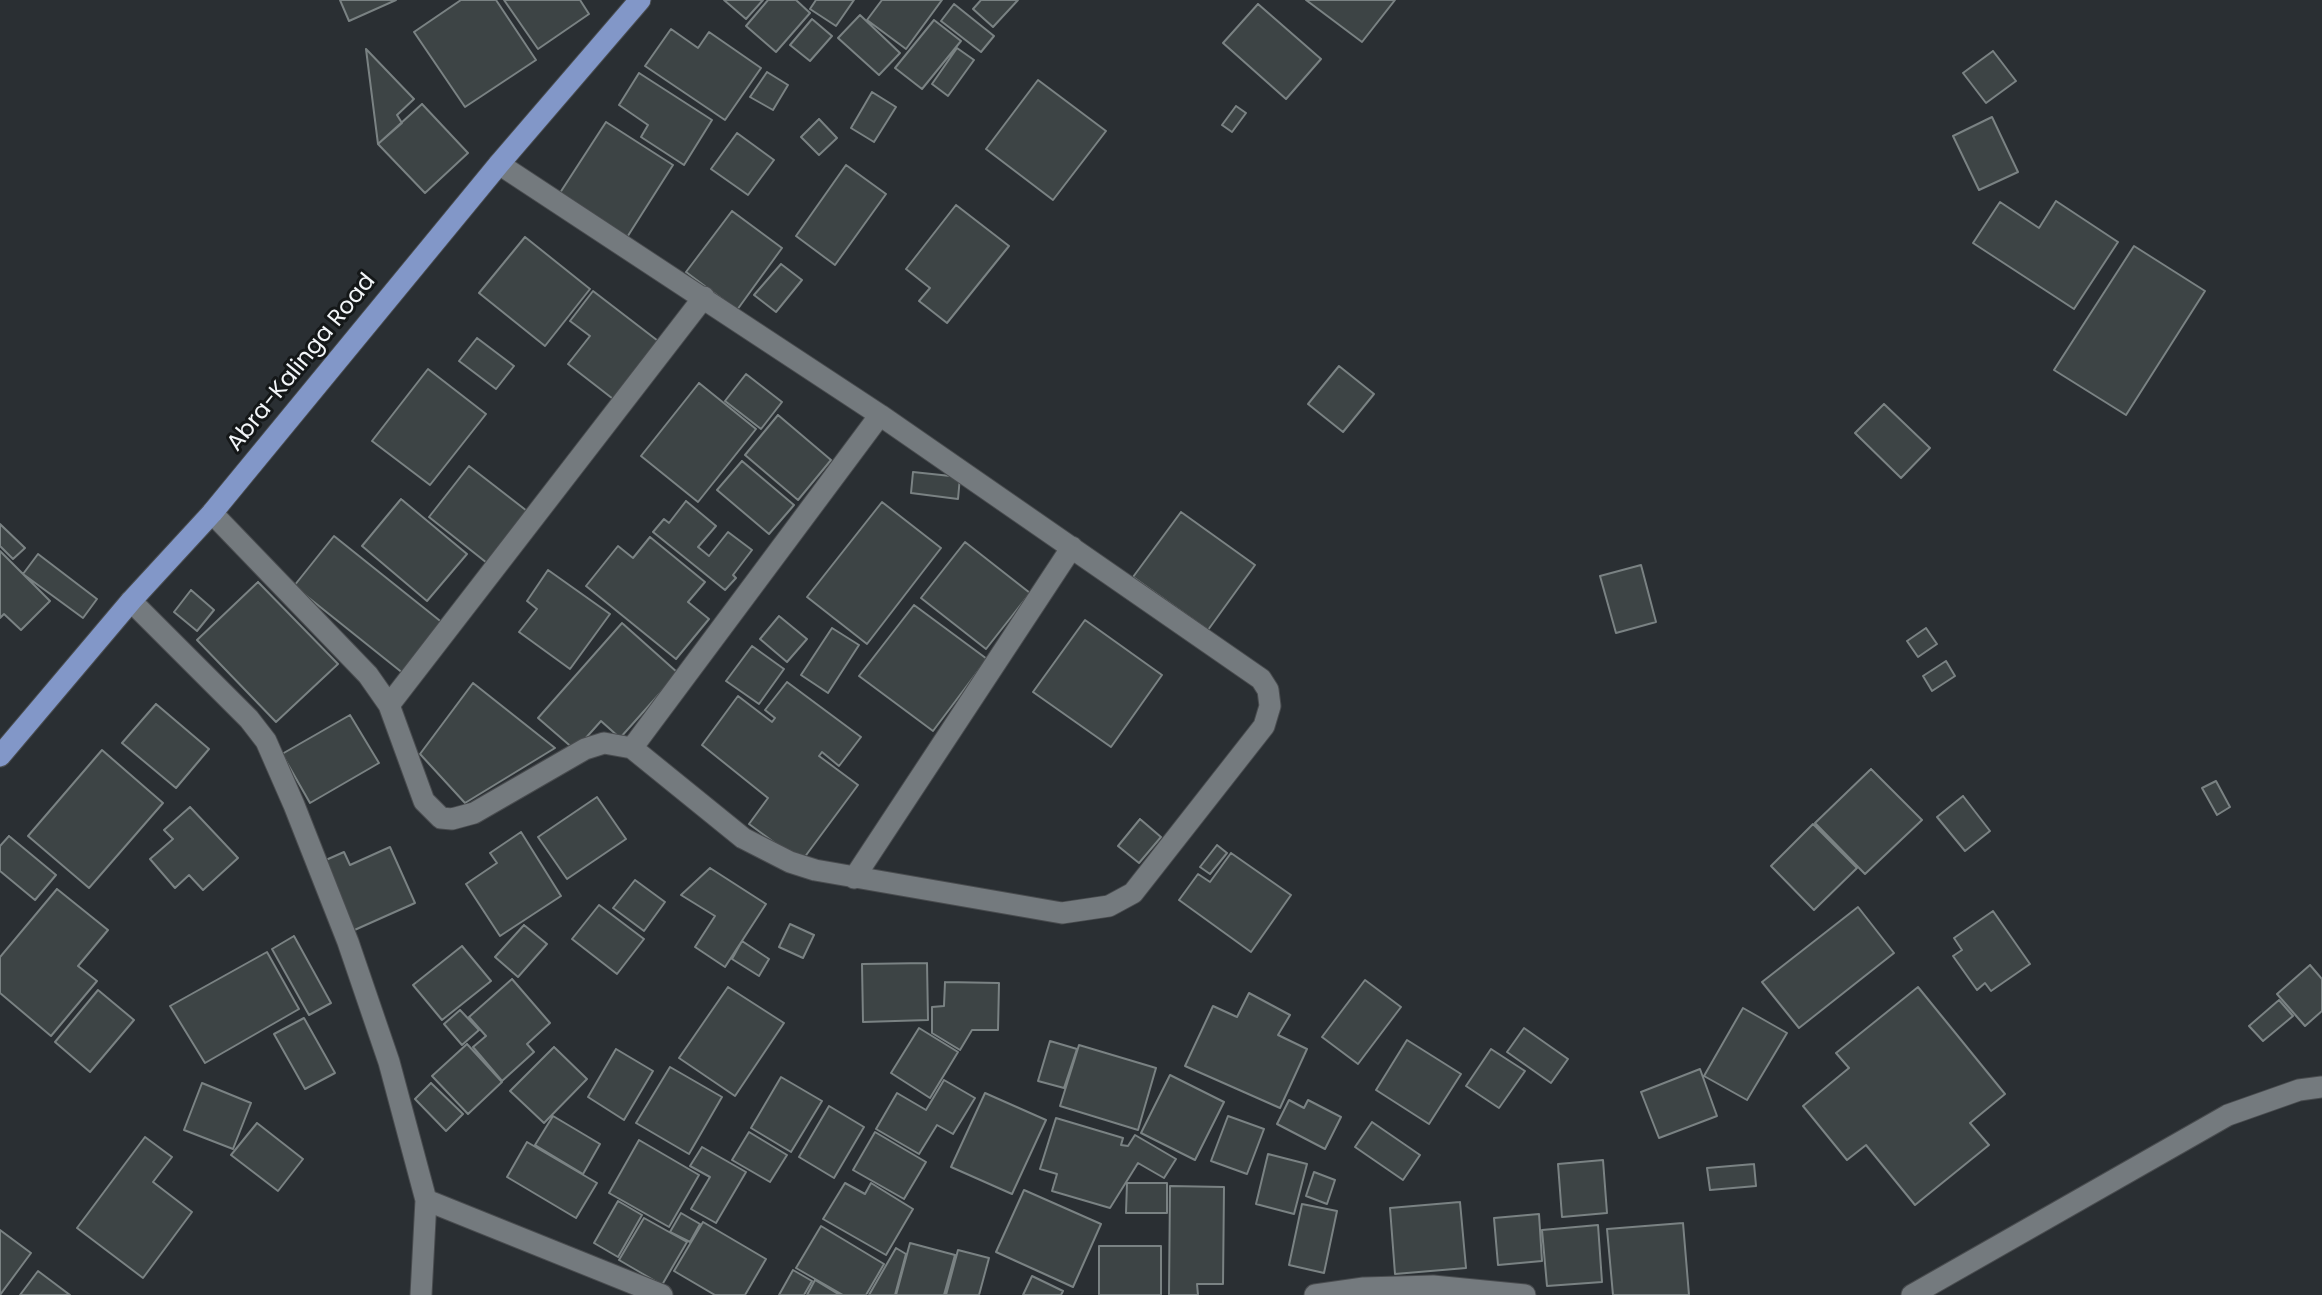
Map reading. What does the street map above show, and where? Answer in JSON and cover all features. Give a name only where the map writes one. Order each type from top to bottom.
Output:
[{"type":"main road","name":"Abra-Kalinga Road","points":[[0,757],[131,601],[212,513],[499,164],[640,0]]},
{"type":"street","points":[[212,513],[340,643],[389,705],[425,801],[441,818],[452,819],[474,813],[585,749],[604,743],[632,748],[743,838],[790,862],[854,878],[1038,911],[1086,911],[1109,906],[1133,893],[1264,726],[1270,706],[1268,690],[1261,679],[704,296],[499,164]]},
{"type":"street","points":[[389,705],[704,296]]},
{"type":"street","points":[[632,748],[880,415]]},
{"type":"street","points":[[854,878],[1072,547]]},
{"type":"street","points":[[131,601],[224,691],[266,741],[295,805],[348,942],[389,1062],[426,1200],[421,1295]]},
{"type":"street","points":[[1912,1295],[2228,1115],[2299,1090],[2322,1087]]},
{"type":"street","points":[[426,1200],[662,1295]]},
{"type":"street","points":[[1315,1295],[1364,1288],[1433,1286],[1525,1295]]},
{"type":"building","points":[[340,0],[396,0],[349,21]]},
{"type":"building","points":[[461,0],[496,0],[536,60],[465,107],[414,32]]},
{"type":"building","points":[[504,0],[580,0],[589,14],[538,49]]},
{"type":"building","points":[[724,0],[763,0],[746,19]]},
{"type":"building","points":[[768,0],[796,0],[810,13],[776,52],[746,26]]},
{"type":"building","points":[[816,0],[854,0],[836,26],[810,9]]},
{"type":"building","points":[[882,0],[942,0],[906,49],[867,20]]},
{"type":"building","points":[[981,0],[1018,0],[993,27],[973,9]]},
{"type":"building","points":[[1306,0],[1395,0],[1362,42]]},
{"type":"building","points":[[954,4],[994,36],[981,52],[941,21]]},
{"type":"building","points":[[1258,4],[1321,59],[1286,99],[1223,43]]},
{"type":"building","points":[[860,15],[900,53],[879,75],[838,38]]},
{"type":"building","points":[[812,19],[832,36],[810,61],[790,45]]},
{"type":"building","points":[[934,20],[961,41],[922,89],[895,68]]},
{"type":"building","points":[[671,29],[698,48],[709,32],[761,68],[725,120],[645,66]]},
{"type":"building","points":[[957,48],[974,60],[948,96],[932,84]]},
{"type":"building","points":[[366,49],[414,99],[397,115],[402,123],[378,144]]},
{"type":"building","points":[[1993,51],[2016,81],[1986,103],[1963,73]]},
{"type":"building","points":[[767,72],[788,85],[773,110],[750,97]]},
{"type":"building","points":[[639,73],[712,120],[684,165],[641,137],[648,125],[619,105]]},
{"type":"building","points":[[1038,80],[1106,131],[1053,200],[986,149]]},
{"type":"building","points":[[872,92],[896,107],[874,142],[851,128]]},
{"type":"building","points":[[422,104],[468,153],[425,193],[378,144]]},
{"type":"building","points":[[1236,106],[1246,113],[1232,132],[1222,125]]},
{"type":"building","points":[[1992,117],[2018,172],[1979,190],[1953,136]]},
{"type":"building","points":[[819,119],[837,138],[819,155],[801,137]]},
{"type":"building","points":[[606,122],[673,165],[624,242],[556,199]]},
{"type":"building","points":[[737,133],[774,160],[748,195],[711,169]]},
{"type":"building","points":[[846,165],[886,194],[835,265],[796,236]]},
{"type":"building","points":[[2056,201],[2118,242],[2074,309],[1973,243],[2000,202],[2039,228]]},
{"type":"building","points":[[956,205],[1009,246],[947,323],[919,301],[930,288],[906,269]]},
{"type":"building","points":[[732,211],[782,248],[737,310],[686,272]]},
{"type":"building","points":[[525,237],[590,289],[545,346],[479,293]]},
{"type":"building","points":[[2134,246],[2205,291],[2126,415],[2054,370]]},
{"type":"building","points":[[781,264],[802,280],[776,312],[754,295]]},
{"type":"building","points":[[593,291],[662,344],[617,402],[568,364],[590,336],[570,321]]},
{"type":"building","points":[[477,338],[514,366],[496,389],[459,361]]},
{"type":"building","points":[[1339,366],[1374,394],[1343,432],[1308,404]]},
{"type":"building","points":[[428,369],[486,414],[430,485],[372,441]]},
{"type":"building","points":[[746,374],[782,402],[761,429],[725,401]]},
{"type":"building","points":[[699,383],[756,429],[698,502],[641,456]]},
{"type":"building","points":[[1884,404],[1930,448],[1901,478],[1855,433]]},
{"type":"building","points":[[778,415],[831,460],[798,500],[745,455]]},
{"type":"building","points":[[742,461],[794,505],[769,534],[717,490]]},
{"type":"building","points":[[469,466],[527,511],[487,563],[429,517]]},
{"type":"building","points":[[913,472],[960,477],[958,499],[911,493]]},
{"type":"building","points":[[401,499],[467,554],[427,601],[362,546]]},
{"type":"building","points":[[686,501],[716,526],[698,547],[709,556],[728,532],[752,550],[733,575],[736,578],[725,590],[653,532],[664,519],[669,523]]},
{"type":"building","points":[[882,502],[941,548],[867,644],[807,597]]},
{"type":"building","points":[[1181,512],[1255,565],[1208,630],[1133,577]]},
{"type":"building","points":[[0,524],[25,548],[13,559],[0,546]]},
{"type":"building","points":[[334,536],[444,624],[404,674],[294,586]]},
{"type":"building","points":[[650,537],[705,582],[688,602],[709,619],[676,659],[586,586],[618,546],[633,558]]},
{"type":"building","points":[[965,542],[1030,593],[986,649],[921,598]]},
{"type":"building","points":[[0,551],[50,601],[21,630],[4,614],[0,618]]},
{"type":"building","points":[[38,554],[97,599],[83,618],[23,574]]},
{"type":"building","points":[[1641,565],[1656,622],[1616,633],[1600,576]]},
{"type":"building","points":[[548,570],[610,614],[570,669],[519,632],[537,609],[527,601]]},
{"type":"building","points":[[258,582],[338,664],[276,722],[197,640]]},
{"type":"building","points":[[191,590],[214,610],[197,631],[174,612]]},
{"type":"building","points":[[914,605],[987,659],[933,731],[859,676]]},
{"type":"building","points":[[779,616],[807,639],[787,662],[760,639]]},
{"type":"building","points":[[1085,620],[1162,675],[1111,747],[1033,692]]},
{"type":"building","points":[[622,623],[678,673],[620,738],[601,721],[575,750],[538,718]]},
{"type":"building","points":[[832,628],[859,645],[828,693],[801,675]]},
{"type":"building","points":[[1926,628],[1937,644],[1918,657],[1907,641]]},
{"type":"building","points":[[752,646],[784,669],[759,704],[726,681]]},
{"type":"building","points":[[1946,661],[1955,676],[1932,691],[1923,676]]},
{"type":"building","points":[[787,682],[861,737],[839,766],[822,752],[819,756],[858,785],[801,862],[749,824],[768,798],[702,745],[738,696],[772,722],[775,718],[765,710]]},
{"type":"building","points":[[473,683],[555,748],[465,803],[420,754]]},
{"type":"building","points":[[156,704],[209,749],[176,788],[122,743]]},
{"type":"building","points":[[350,715],[379,763],[310,803],[282,754]]},
{"type":"building","points":[[102,750],[163,803],[89,888],[28,836]]},
{"type":"building","points":[[1871,769],[1922,820],[1865,874],[1815,823]]},
{"type":"building","points":[[2216,781],[2230,807],[2217,815],[2202,788]]},
{"type":"building","points":[[1963,796],[1990,831],[1965,851],[1937,817]]},
{"type":"building","points":[[597,797],[626,839],[567,879],[538,837]]},
{"type":"building","points":[[190,807],[238,858],[203,890],[189,875],[175,888],[150,859],[173,839],[164,830]]},
{"type":"building","points":[[1140,819],[1161,837],[1139,863],[1118,846]]},
{"type":"building","points":[[1813,824],[1857,868],[1814,910],[1771,866]]},
{"type":"building","points":[[521,832],[561,896],[500,936],[466,884],[497,863],[490,853]]},
{"type":"building","points":[[9,836],[56,875],[35,900],[0,871],[0,846]]},
{"type":"building","points":[[1217,845],[1227,853],[1210,874],[1200,867]]},
{"type":"building","points":[[390,847],[415,903],[350,932],[319,863],[344,852],[350,865]]},
{"type":"building","points":[[1231,853],[1291,895],[1251,952],[1179,900],[1198,874],[1210,882]]},
{"type":"building","points":[[710,868],[766,904],[725,967],[695,947],[715,916],[681,895]]},
{"type":"building","points":[[635,880],[665,902],[644,931],[613,908]]},
{"type":"building","points":[[57,889],[108,930],[78,966],[97,981],[51,1036],[0,993],[0,957]]},
{"type":"building","points":[[599,905],[644,939],[617,974],[572,939]]},
{"type":"building","points":[[1858,907],[1894,953],[1799,1028],[1762,982]]},
{"type":"building","points":[[1993,911],[2030,964],[1991,991],[1985,983],[1977,990],[1953,956],[1962,950],[1954,938]]},
{"type":"building","points":[[790,924],[814,935],[803,958],[779,947]]},
{"type":"building","points":[[524,925],[547,944],[518,977],[495,957]]},
{"type":"building","points":[[294,936],[331,1003],[309,1015],[272,949]]},
{"type":"building","points":[[742,941],[769,959],[759,976],[732,959]]},
{"type":"building","points":[[462,946],[491,981],[442,1020],[413,985]]},
{"type":"building","points":[[267,952],[299,1009],[205,1063],[170,1006]]},
{"type":"building","points":[[927,963],[928,1020],[863,1022],[862,964]]},
{"type":"building","points":[[2310,965],[2322,979],[2322,1011],[2305,1026],[2277,994]]},
{"type":"building","points":[[512,979],[550,1023],[527,1044],[534,1052],[502,1081],[473,1047],[486,1036],[469,1017]]},
{"type":"building","points":[[1365,980],[1401,1007],[1358,1064],[1322,1037]]},
{"type":"building","points":[[945,982],[999,983],[998,1030],[972,1030],[960,1050],[932,1033],[932,1007],[944,1006]]},
{"type":"building","points":[[728,987],[784,1023],[735,1096],[679,1058]]},
{"type":"building","points":[[1918,987],[2005,1094],[1970,1123],[1989,1145],[1915,1205],[1866,1145],[1847,1160],[1803,1106],[1849,1068],[1836,1053]]},
{"type":"building","points":[[98,990],[134,1020],[90,1072],[55,1042]]},
{"type":"building","points":[[1249,993],[1290,1015],[1278,1035],[1307,1049],[1280,1108],[1185,1066],[1213,1006],[1237,1017]]},
{"type":"building","points":[[2279,1000],[2293,1016],[2263,1041],[2249,1026]]},
{"type":"building","points":[[1743,1008],[1787,1033],[1747,1100],[1704,1076]]},
{"type":"building","points":[[460,1010],[479,1030],[462,1045],[444,1024]]},
{"type":"building","points":[[304,1018],[335,1073],[305,1089],[274,1034]]},
{"type":"building","points":[[919,1028],[958,1052],[930,1098],[891,1073]]},
{"type":"building","points":[[1524,1028],[1568,1059],[1551,1083],[1507,1052]]},
{"type":"building","points":[[1407,1040],[1461,1074],[1429,1124],[1376,1090]]},
{"type":"building","points":[[1050,1041],[1077,1049],[1064,1088],[1038,1081]]},
{"type":"building","points":[[467,1044],[502,1082],[468,1114],[432,1076]]},
{"type":"building","points":[[1079,1045],[1156,1068],[1138,1130],[1060,1106]]},
{"type":"building","points":[[554,1047],[587,1079],[544,1123],[510,1091]]},
{"type":"building","points":[[616,1049],[653,1071],[624,1120],[588,1097]]},
{"type":"building","points":[[1491,1049],[1525,1071],[1499,1108],[1466,1086]]},
{"type":"building","points":[[670,1067],[722,1097],[689,1154],[636,1123]]},
{"type":"building","points":[[1700,1069],[1717,1116],[1659,1138],[1641,1092]]},
{"type":"building","points":[[1170,1075],[1224,1102],[1195,1160],[1141,1133]]},
{"type":"building","points":[[781,1077],[822,1101],[791,1152],[751,1128]]},
{"type":"building","points":[[944,1080],[975,1098],[953,1134],[937,1125],[919,1154],[876,1129],[897,1093],[926,1110]]},
{"type":"building","points":[[202,1083],[251,1103],[233,1149],[184,1130]]},
{"type":"building","points":[[431,1083],[463,1114],[446,1131],[415,1099]]},
{"type":"building","points":[[985,1093],[1046,1120],[1012,1194],[951,1167]]},
{"type":"building","points":[[1289,1100],[1304,1108],[1308,1100],[1341,1117],[1325,1149],[1277,1124]]},
{"type":"building","points":[[829,1106],[864,1127],[834,1178],[799,1157]]},
{"type":"building","points":[[553,1116],[600,1144],[583,1174],[535,1145]]},
{"type":"building","points":[[1228,1116],[1264,1129],[1247,1174],[1211,1161]]},
{"type":"building","points":[[1056,1118],[1123,1138],[1121,1145],[1128,1146],[1135,1135],[1176,1159],[1164,1178],[1138,1163],[1110,1208],[1052,1191],[1057,1174],[1040,1169]]},
{"type":"building","points":[[1372,1122],[1420,1155],[1403,1180],[1355,1147]]},
{"type":"building","points":[[257,1123],[303,1159],[278,1191],[231,1155]]},
{"type":"building","points":[[749,1132],[787,1155],[770,1182],[732,1160]]},
{"type":"building","points":[[875,1132],[926,1162],[904,1199],[853,1170]]},
{"type":"building","points":[[145,1137],[172,1157],[153,1182],[192,1212],[143,1278],[77,1228]]},
{"type":"building","points":[[639,1140],[699,1175],[669,1227],[609,1193]]},
{"type":"building","points":[[527,1142],[597,1183],[576,1218],[507,1177]]},
{"type":"building","points":[[702,1147],[746,1172],[716,1223],[691,1209],[710,1177],[690,1166]]},
{"type":"building","points":[[1268,1154],[1307,1164],[1294,1214],[1256,1204]]},
{"type":"building","points":[[1603,1160],[1607,1213],[1562,1217],[1558,1164]]},
{"type":"building","points":[[1754,1164],[1756,1186],[1710,1190],[1707,1168]]},
{"type":"building","points":[[1314,1172],[1335,1180],[1327,1204],[1306,1196]]},
{"type":"building","points":[[845,1183],[865,1194],[871,1183],[913,1209],[886,1255],[823,1219]]},
{"type":"building","points":[[1127,1183],[1167,1183],[1167,1213],[1126,1213]]},
{"type":"building","points":[[1170,1186],[1224,1187],[1223,1284],[1197,1284],[1198,1295],[1169,1295]]},
{"type":"building","points":[[1024,1190],[1101,1224],[1073,1287],[996,1252]]},
{"type":"building","points":[[618,1201],[642,1215],[618,1257],[594,1243]]},
{"type":"building","points":[[1460,1202],[1466,1268],[1395,1274],[1390,1208]]},
{"type":"building","points":[[1302,1204],[1337,1211],[1324,1273],[1289,1265]]},
{"type":"building","points":[[681,1213],[700,1224],[690,1242],[670,1232]]},
{"type":"building","points":[[1539,1214],[1542,1261],[1498,1265],[1494,1218]]},
{"type":"building","points":[[644,1218],[687,1242],[662,1285],[619,1260]]},
{"type":"building","points":[[703,1222],[766,1259],[745,1295],[715,1295],[674,1271]]},
{"type":"building","points":[[1683,1223],[1689,1295],[1613,1295],[1607,1229]]},
{"type":"building","points":[[1598,1225],[1602,1282],[1547,1286],[1542,1230]]},
{"type":"building","points":[[821,1226],[884,1264],[866,1295],[843,1295],[796,1268]]},
{"type":"building","points":[[0,1230],[31,1253],[0,1295]]},
{"type":"building","points":[[910,1243],[955,1255],[944,1295],[896,1295]]},
{"type":"building","points":[[1099,1246],[1161,1246],[1161,1295],[1099,1295]]},
{"type":"building","points":[[896,1248],[906,1254],[895,1295],[869,1295]]},
{"type":"building","points":[[958,1250],[989,1258],[979,1295],[946,1295]]},
{"type":"building","points":[[793,1270],[812,1281],[804,1295],[779,1295]]},
{"type":"building","points":[[38,1271],[70,1295],[20,1295]]},
{"type":"building","points":[[1032,1276],[1063,1291],[1061,1295],[1023,1295]]},
{"type":"building","points":[[815,1280],[840,1295],[807,1295]]}]
